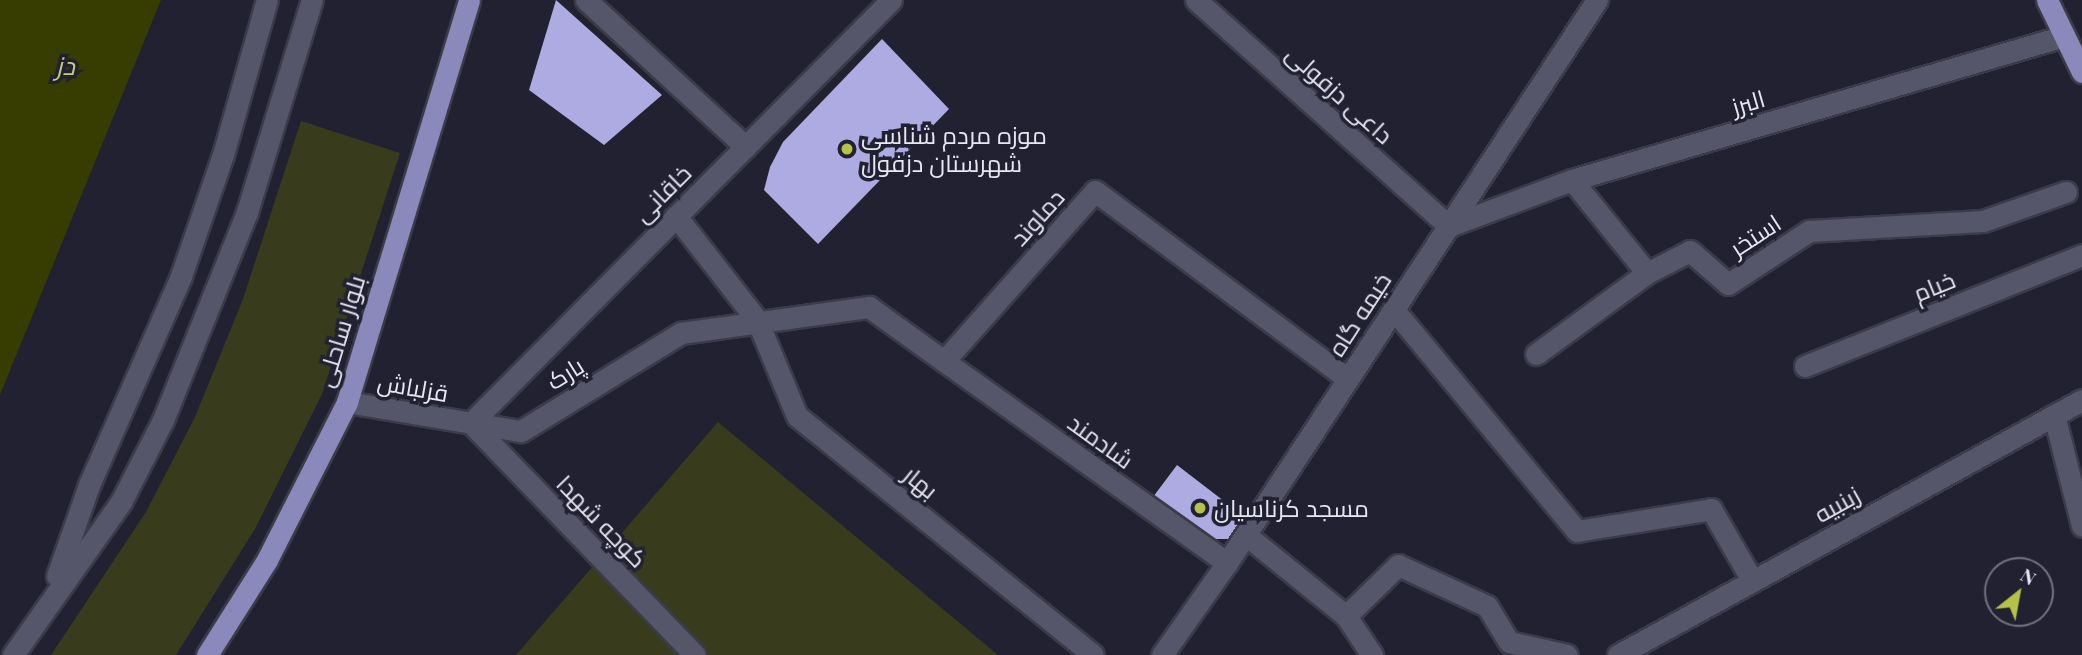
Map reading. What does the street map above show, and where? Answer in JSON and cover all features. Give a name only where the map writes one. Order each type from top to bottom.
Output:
[{"type":"main road","name":"بلوار ساحلی","points":[[207,655],[267,560],[347,402],[469,0]]},
{"type":"main road","points":[[2047,0],[2082,72]]},
{"type":"street","points":[[50,597],[89,485],[181,276],[223,155],[267,0]]},
{"type":"street","points":[[13,655],[50,597],[121,502],[199,339],[247,212],[312,0]]},
{"type":"street","points":[[586,0],[746,147]]},
{"type":"street","name":"خاقانی","points":[[471,423],[891,0]]},
{"type":"street","name":"داعی دزفولی","points":[[1196,0],[1449,226]]},
{"type":"street","name":"خیمه گاه","points":[[1164,654],[1246,535],[1597,0]]},
{"type":"street","name":"البرز","points":[[1449,226],[1572,180],[2064,36]]},
{"type":"street","points":[[1536,354],[1647,273],[1572,180]]},
{"type":"street","name":"دماوند","points":[[944,361],[1095,191],[1348,379]]},
{"type":"street","name":"استخر","points":[[1647,273],[1690,251],[1728,284],[1809,231],[1983,221],[2066,192]]},
{"type":"street","name":"بهار","points":[[676,216],[757,320],[797,416],[1092,655]]},
{"type":"street","name":"خیام","points":[[1805,366],[2082,255]]},
{"type":"street","points":[[757,320],[869,307],[944,361]]},
{"type":"street","points":[[1394,310],[1577,531],[1710,509],[1752,580]]},
{"type":"street","name":"پارک","points":[[471,423],[521,431],[681,333],[757,320]]},
{"type":"street","name":"شادمند","points":[[944,361],[1227,563]]},
{"type":"street","name":"زینبیه","points":[[1627,654],[1752,580],[2082,400]]},
{"type":"street","name":"قزلباش","points":[[347,402],[471,423]]},
{"type":"street","points":[[2054,415],[2082,526]]},
{"type":"street","name":"کوچه شهدا","points":[[471,423],[695,655]]},
{"type":"street","points":[[1246,535],[1346,616],[1372,655]]},
{"type":"street","points":[[1346,616],[1398,565],[1488,606],[1509,642],[1567,655]]},
{"type":"shaded area","points":[[301,121],[400,153],[322,394],[255,529],[176,655],[51,655],[146,512],[195,417],[243,299]]},
{"type":"shaded area","points":[[718,422],[998,655],[516,655]]},
{"type":"water","name":"دز","points":[[0,0],[161,0],[0,395]]},
{"type":"building","points":[[556,0],[662,95],[604,145],[529,90]]},
{"type":"building","points":[[882,39],[949,109],[818,244],[764,190],[770,167],[783,142]]},
{"type":"building","name":"مسجد کرناسیان","points":[[1177,465],[1246,518],[1231,539],[1210,539],[1153,497]]},
{"type":"place","name":"موزه مردم شناسی شهرستان دزفول","points":[[847,149]]},
{"type":"place","name":"مسجد کرناسیان","points":[[1200,508]]}]
